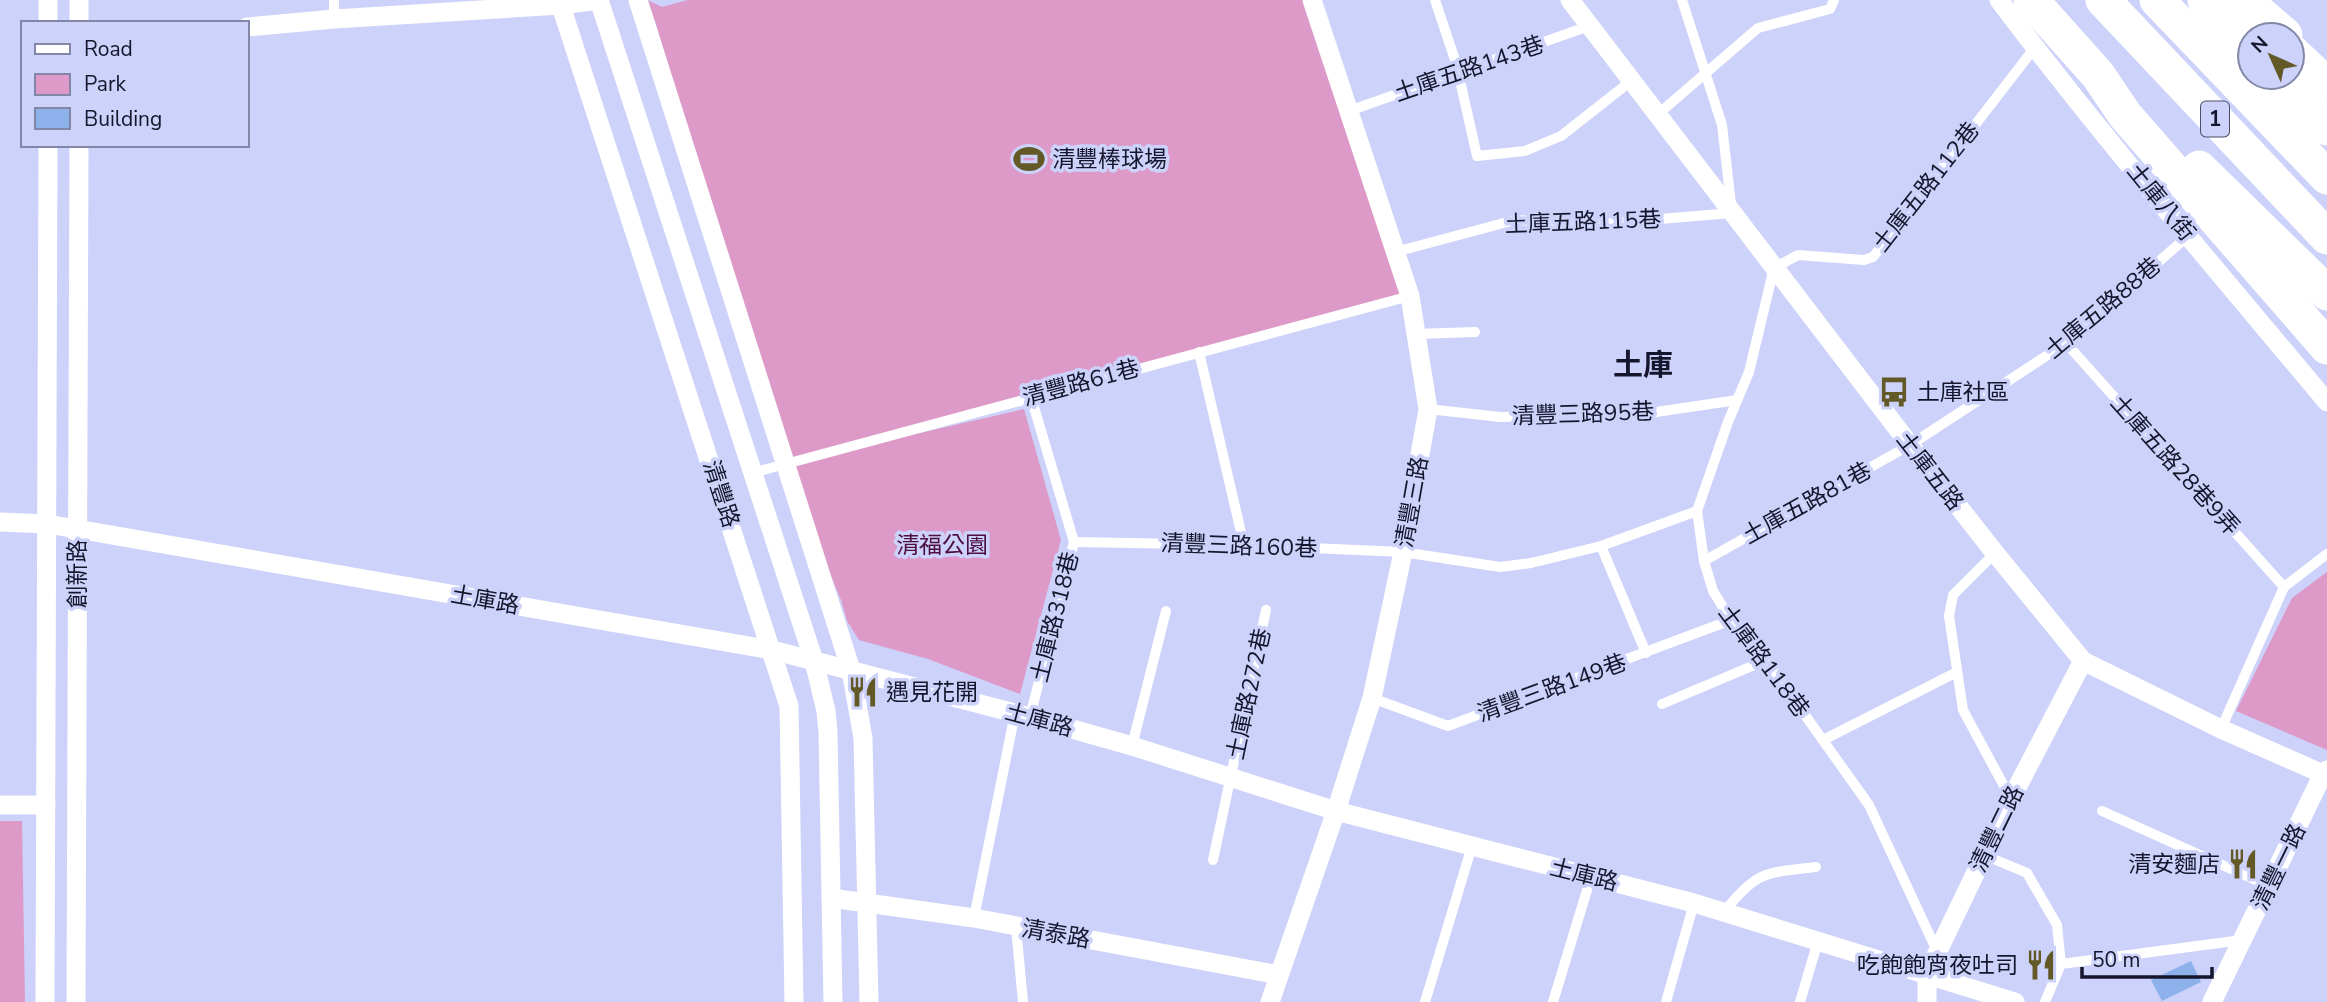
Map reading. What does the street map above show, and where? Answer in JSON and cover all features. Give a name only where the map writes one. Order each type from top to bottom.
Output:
[{"type":"highway","points":[[2031,0],[2098,75],[2143,112],[2327,293]]},
{"type":"highway","name":"1","points":[[2103,0],[2327,237]]},
{"type":"highway","name":"1","points":[[2157,0],[2327,177]]},
{"type":"highway","points":[[2205,0],[2236,33]]},
{"type":"highway","points":[[2237,0],[2259,21]]},
{"type":"highway","points":[[2244,0],[2269,21]]},
{"type":"highway","points":[[2306,53],[2327,71]]},
{"type":"highway","points":[[2306,65],[2327,85]]},
{"type":"highway","points":[[2098,75],[2124,116],[2327,347]]},
{"type":"highway","points":[[2291,91],[2327,128]]},
{"type":"street","points":[[48,0],[48,21]]},
{"type":"street","points":[[79,0],[79,21]]},
{"type":"street","points":[[248,27],[334,9],[599,0]]},
{"type":"street","name":"清豐路","points":[[599,0],[814,661],[826,711],[832,1002]]},
{"type":"street","points":[[638,0],[851,670],[863,738],[869,1002]]},
{"type":"street","name":"清豐三路","points":[[1270,1002],[1372,698],[1403,552],[1428,409],[1410,296],[1312,0]]},
{"type":"street","name":"土庫八街","points":[[1999,0],[2039,43],[2188,236],[2327,402]]},
{"type":"street","name":"土庫五路","points":[[1574,2],[1631,82],[1910,445],[2083,661],[2221,729],[2325,772]]},
{"type":"street","name":"清豐路","points":[[560,3],[789,706],[794,1002]]},
{"type":"street","name":"創新路","points":[[45,1002],[48,147]]},
{"type":"street","name":"創新路","points":[[76,1002],[79,147]]},
{"type":"street","name":"土庫路","points":[[0,522],[47,524],[78,529],[772,650],[1132,746],[1336,811],[1724,912],[2015,1002]]},
{"type":"street","name":"清豐二路","points":[[1927,1002],[1927,974],[2011,799],[2083,661]]},
{"type":"street","name":"清豐一路","points":[[2212,1002],[2325,772]]},
{"type":"street","points":[[0,805],[46,805]]},
{"type":"street","name":"清泰路","points":[[831,898],[974,918],[1279,975]]},
{"type":"lane","points":[[1435,0],[1458,73],[1477,156],[1525,151],[1561,136],[1631,82]]},
{"type":"lane","points":[[1682,0],[1722,125],[1732,213]]},
{"type":"lane","points":[[1657,115],[1758,28],[1830,9],[1834,0]]},
{"type":"lane","name":"土庫五路143巷","points":[[1349,111],[1589,26]]},
{"type":"lane","name":"土庫五路112巷","points":[[1774,268],[1798,255],[1864,260],[1873,257],[2039,43]]},
{"type":"lane","name":"土庫五路115巷","points":[[1395,252],[1515,220],[1600,224],[1732,213]]},
{"type":"lane","name":"土庫五路88巷","points":[[1910,445],[2066,344],[2188,236]]},
{"type":"lane","name":"土庫路118巷","points":[[1774,268],[1749,372],[1712,464],[1697,511],[1704,561],[1713,591],[1731,620],[1869,805],[1938,951]]},
{"type":"lane","name":"清豐路61巷","points":[[752,473],[1410,296]]},
{"type":"lane","points":[[1416,334],[1475,332]]},
{"type":"lane","name":"土庫五路28巷9弄","points":[[2066,344],[2284,587]]},
{"type":"lane","points":[[1199,352],[1244,545]]},
{"type":"lane","name":"土庫路318巷","points":[[974,918],[1023,715],[1074,542],[1031,397]]},
{"type":"lane","name":"清豐三路95巷","points":[[1428,409],[1500,417],[1636,415],[1737,400]]},
{"type":"lane","name":"土庫五路81巷","points":[[1704,561],[1910,445]]},
{"type":"lane","name":"清豐三路160巷","points":[[1074,542],[1244,545],[1403,552],[1500,567],[1531,564],[1601,546],[1697,511]]},
{"type":"lane","points":[[1601,546],[1646,653]]},
{"type":"lane","points":[[1995,553],[1953,595],[1949,616],[1963,710],[2011,799]]},
{"type":"lane","points":[[2221,729],[2284,587],[2327,554]]},
{"type":"lane","name":"土庫路272巷","points":[[1213,860],[1266,610]]},
{"type":"lane","points":[[1132,746],[1166,611]]},
{"type":"lane","name":"清豐三路149巷","points":[[1372,698],[1448,726],[1731,620]]},
{"type":"lane","points":[[1662,704],[1764,661]]},
{"type":"lane","points":[[1823,740],[1957,672]]},
{"type":"lane","points":[[2102,811],[2270,886]]},
{"type":"lane","points":[[1425,1002],[1472,846]]},
{"type":"lane","points":[[1984,855],[2027,873],[2057,925],[2061,964],[2045,1002]]},
{"type":"lane","points":[[1724,912],[1744,887],[1768,872],[1816,867]]},
{"type":"lane","points":[[1553,1002],[1591,877]]},
{"type":"lane","points":[[1666,1002],[1694,904]]},
{"type":"lane","points":[[1016,927],[1023,1002]]},
{"type":"lane","points":[[2061,964],[2243,940]]},
{"type":"lane","points":[[1800,1002],[1818,941]]},
{"type":"green space","name":"清豐棒球場","points":[[640,0],[647,0],[662,7],[688,0],[1307,0],[1410,296],[811,458],[1024,409],[1061,540],[1020,694],[928,659],[859,640],[847,621],[841,600],[784,464],[655,21]]},
{"type":"green space","points":[[2327,572],[2327,750],[2236,711],[2292,598]]},
{"type":"green space","points":[[0,821],[22,821],[25,1002],[0,1002]]},
{"type":"building","points":[[2191,961],[2201,982],[2162,1001],[2151,980]]},
{"type":"place","name":"清豐棒球場","points":[[1029,159]]},
{"type":"place","name":"土庫社區","points":[[1894,392]]},
{"type":"place","name":"遇見花開","points":[[863,692]]},
{"type":"place","name":"清安麵店","points":[[2243,864]]},
{"type":"place","name":"吃飽飽宵夜吐司","points":[[2041,965]]},
{"type":"district","name":"土庫","points":[[1643,365]]},
{"type":"park label","name":"清福公園","points":[[942,545]]}]
